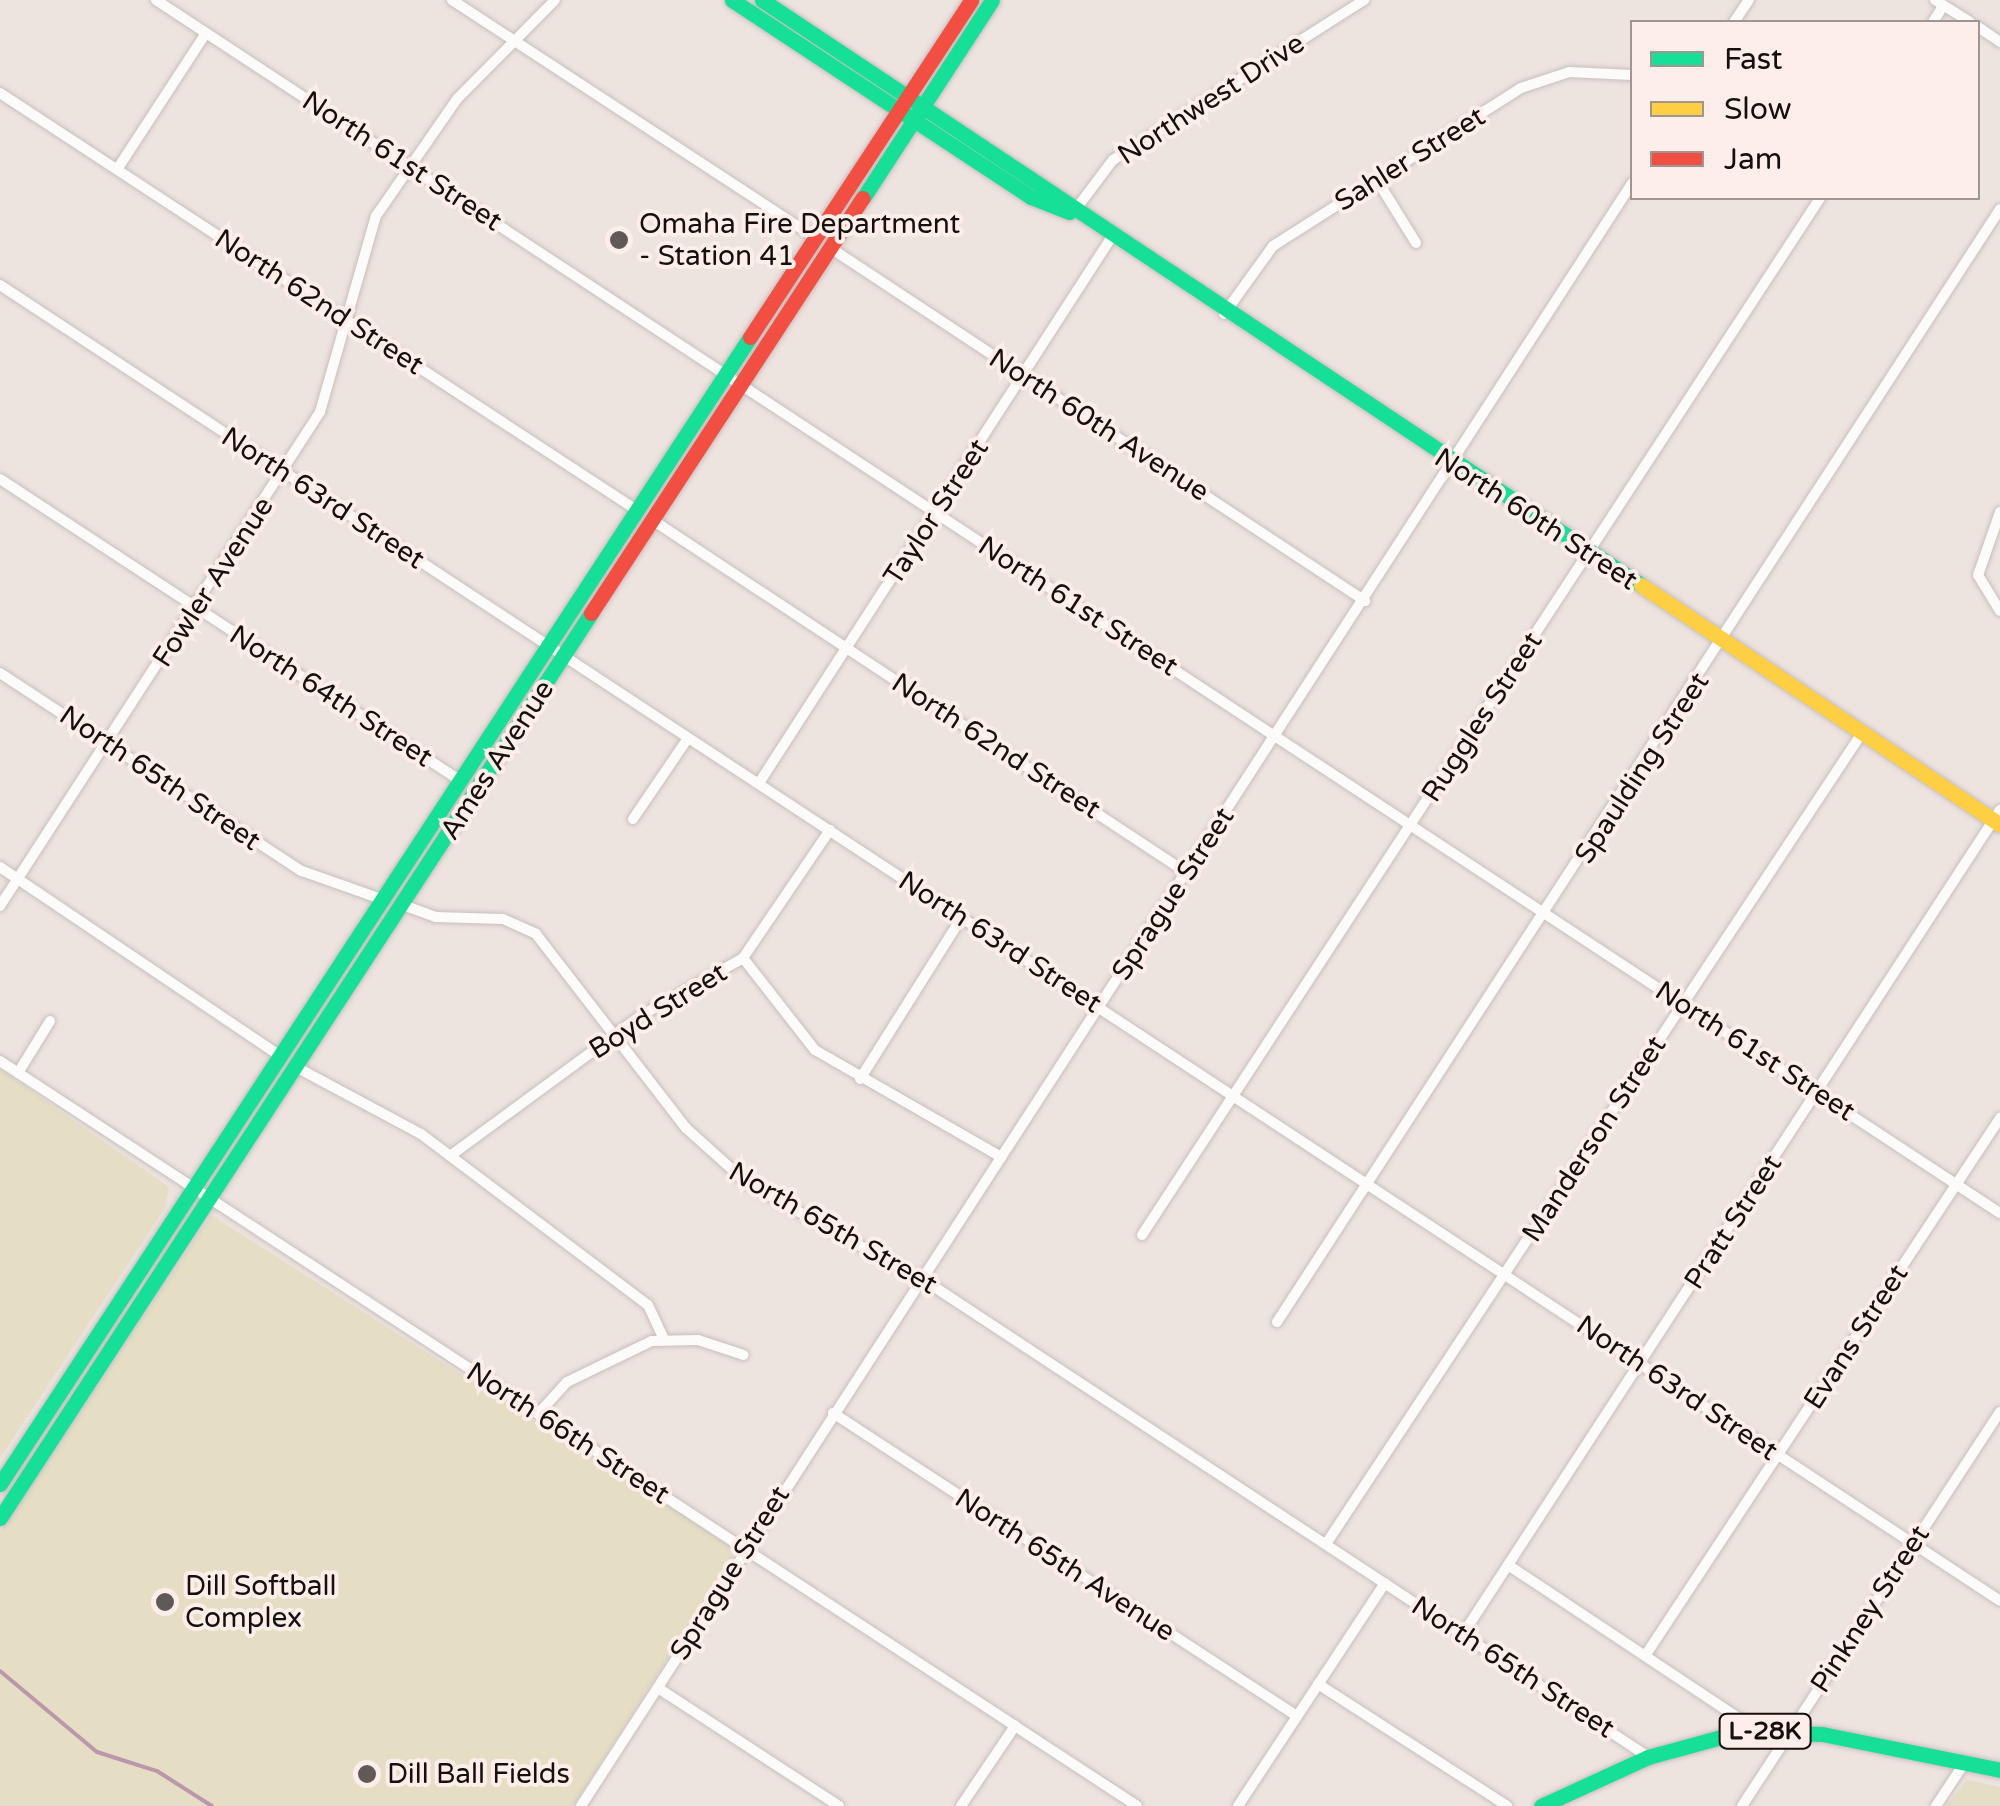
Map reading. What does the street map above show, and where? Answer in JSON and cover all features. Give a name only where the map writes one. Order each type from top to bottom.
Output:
[{"type":"main road","name":"North 60th Street","points":[[732,0],[907,116],[1073,213]]},
{"type":"main road","name":"North 60th Street","points":[[762,0],[917,101],[1073,213],[1224,314],[1998,818]]},
{"type":"main road","name":"Ames Avenue","points":[[917,101],[971,0]]},
{"type":"main road","name":"Ames Avenue","points":[[0,1484],[817,239],[992,0]]},
{"type":"main road","name":"Ames Avenue","points":[[0,1518],[832,249],[907,116]]},
{"type":"main road","name":"L-28K","points":[[1541,1806],[1648,1757],[1759,1731],[1790,1731],[2000,1770]]},
{"type":"street","name":"North 61st Street","points":[[156,0],[2000,1213]]},
{"type":"street","points":[[452,0],[817,239]]},
{"type":"street","name":"Fowler Avenue","points":[[0,906],[285,472],[328,395],[360,248],[409,166],[512,39],[555,0]]},
{"type":"street","name":"Northwest Drive","points":[[1073,213],[1113,160],[1364,0]]},
{"type":"street","points":[[1939,3],[1967,20]]},
{"type":"street","points":[[118,168],[206,33]]},
{"type":"street","name":"Sahler Street","points":[[1224,314],[1265,252],[1536,80],[1587,70],[1630,74]]},
{"type":"street","name":"North 62nd Street","points":[[0,93],[638,511]]},
{"type":"street","points":[[1376,180],[1416,242]]},
{"type":"street","name":"Sprague Street","points":[[582,1806],[744,1548],[1454,465],[1630,186]]},
{"type":"street","name":"Ruggles Street","points":[[1142,1236],[1819,200]]},
{"type":"street","name":"Spaulding Street","points":[[1278,1322],[1724,642],[2000,209]]},
{"type":"street","name":"Taylor Street","points":[[759,784],[1111,238]]},
{"type":"street","name":"North 60th Avenue","points":[[832,249],[1365,601]]},
{"type":"street","name":"North 63rd Street","points":[[0,285],[2000,1601]]},
{"type":"street","name":"North 64th Street","points":[[0,479],[461,782]]},
{"type":"street","points":[[2000,512],[1978,574],[2000,611]]},
{"type":"street","name":"North 62nd Street","points":[[654,520],[1187,872]]},
{"type":"street","name":"North 65th Street","points":[[0,672],[302,871],[436,917],[503,919],[536,934],[724,1166],[921,1279],[1648,1757]]},
{"type":"street","name":"Manderson Street","points":[[1326,1544],[1862,733]]},
{"type":"street","points":[[633,820],[688,738]]},
{"type":"street","name":"Pratt Street","points":[[1463,1634],[1998,818]]},
{"type":"street","name":"Boyd Street","points":[[450,1156],[615,1034],[743,958],[830,830]]},
{"type":"street","points":[[0,866],[281,1057]]},
{"type":"street","points":[[860,1079],[962,917]]},
{"type":"street","points":[[743,958],[805,1040],[860,1079],[1001,1156]]},
{"type":"street","points":[[18,1072],[50,1021]]},
{"type":"street","name":"North 66th Street","points":[[0,1061],[1137,1806]]},
{"type":"street","points":[[296,1067],[450,1156],[648,1305],[664,1340]]},
{"type":"street","name":"Evans Street","points":[[1645,1656],[2000,1118]]},
{"type":"street","points":[[538,1414],[567,1382],[664,1340],[744,1355]]},
{"type":"street","name":"Pinkney Street","points":[[1742,1806],[2000,1412]]},
{"type":"street","name":"North 65th Avenue","points":[[833,1413],[1297,1716]]},
{"type":"street","points":[[1508,1565],[1759,1731]]},
{"type":"street","points":[[1238,1806],[1385,1583]]},
{"type":"street","points":[[1318,1684],[1507,1806]]},
{"type":"street","points":[[658,1688],[839,1806]]},
{"type":"street","points":[[961,1806],[1015,1726]]},
{"type":"street","points":[[1936,1806],[1965,1762]]},
{"type":"shaded area","points":[[0,1069],[169,1187],[165,1208],[0,1458]]},
{"type":"shaded area","points":[[211,1215],[737,1550],[573,1806],[0,1806],[0,1532]]},
{"type":"shaded area","points":[[1967,1780],[2000,1787],[2000,1806],[1946,1806]]},
{"type":"waterway","points":[[0,1671],[97,1752],[157,1771],[212,1806]]},
{"type":"traffic: fast","points":[[732,0],[1031,197],[1069,212]]},
{"type":"traffic: fast","points":[[762,0],[1641,585]]},
{"type":"traffic: fast","points":[[863,198],[992,0]]},
{"type":"traffic: fast","points":[[0,1484],[750,337]]},
{"type":"traffic: fast","points":[[0,1518],[591,613]]},
{"type":"traffic: fast","points":[[1541,1806],[1648,1757],[1740,1732],[1822,1734],[2000,1770]]},
{"type":"traffic: slow","points":[[1641,585],[2000,824]]},
{"type":"traffic: jam","points":[[750,337],[971,0]]},
{"type":"traffic: jam","points":[[591,613],[863,198]]},
{"type":"place","name":"Omaha Fire Department - Station 41","points":[[619,240]]},
{"type":"place","name":"Dill Softball Complex","points":[[165,1602]]},
{"type":"place","name":"Dill Ball Fields","points":[[367,1774]]}]
